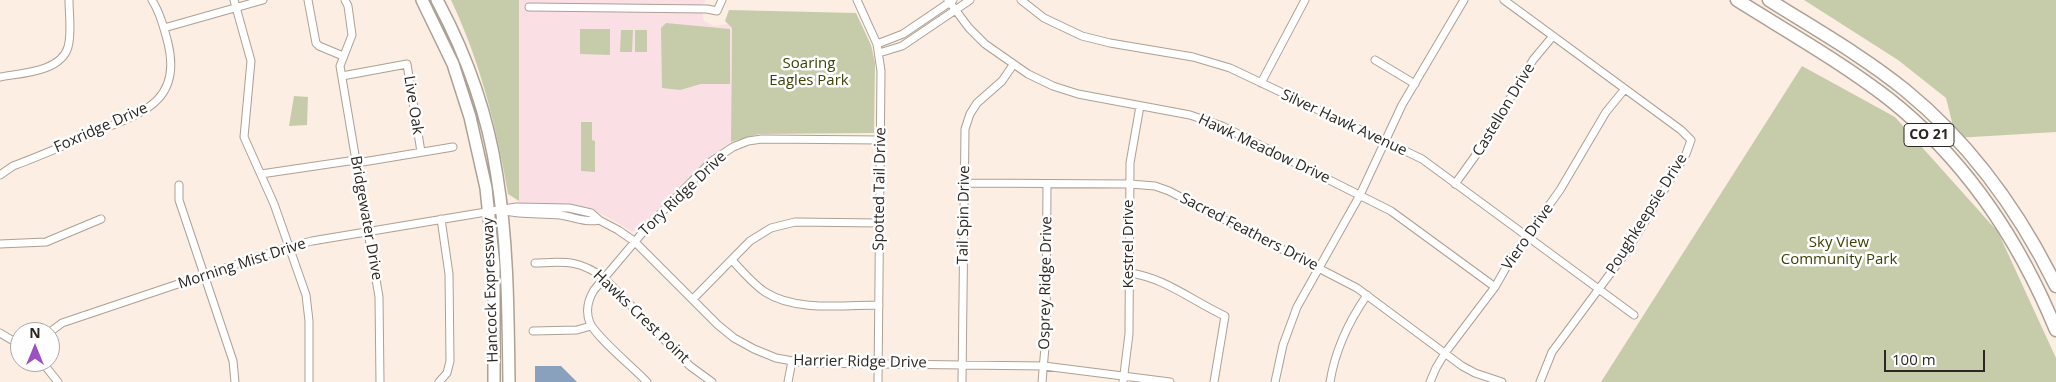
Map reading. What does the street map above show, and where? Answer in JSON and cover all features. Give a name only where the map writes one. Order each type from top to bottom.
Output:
[{"type":"highway","name":"CO 21","points":[[1737,0],[1872,86],[1906,113],[1946,151],[1972,182],[2007,231],[2030,272],[2056,330]]},
{"type":"highway","name":"CO 21","points":[[1769,0],[1887,76],[1940,121],[1971,154],[2005,198],[2042,258],[2056,286]]},
{"type":"main road","name":"Hancock Expressway","points":[[422,0],[441,36],[461,87],[480,158],[489,211],[494,266],[494,382]]},
{"type":"main road","name":"Hancock Expressway","points":[[437,0],[459,45],[474,85],[493,156],[507,271],[509,382]]},
{"type":"street","points":[[0,77],[48,67],[71,48],[69,0]]},
{"type":"street","name":"Foxridge Drive","points":[[2,172],[138,114],[159,100],[166,89],[172,69],[171,56],[164,28],[152,0]]},
{"type":"street","points":[[164,28],[235,4],[263,0]]},
{"type":"street","points":[[308,0],[316,42],[319,46],[343,56]]},
{"type":"street","name":"Bridgewater Drive","points":[[345,0],[348,6],[352,35],[340,66],[379,297],[380,382]]},
{"type":"street","points":[[529,7],[608,4],[717,11],[722,0]]},
{"type":"street","name":"Spotted Tail Drive","points":[[857,0],[877,44],[882,71],[878,382]]},
{"type":"street","points":[[879,53],[902,46],[970,0]]},
{"type":"street","name":"Silver Hawk Avenue","points":[[1021,0],[1044,18],[1082,36],[1110,43],[1206,60],[1230,68],[1422,159],[1634,315]]},
{"type":"street","points":[[1261,83],[1305,0]]},
{"type":"street","points":[[1275,382],[1280,356],[1297,307],[1360,195],[1384,142],[1415,84],[1464,0]]},
{"type":"street","name":"Poughkeepsie Drive","points":[[1504,0],[1624,90],[1681,130],[1691,140],[1686,154],[1627,251],[1552,352],[1540,382]]},
{"type":"street","points":[[877,44],[903,34],[950,1]]},
{"type":"street","name":"Hawk Meadow Drive","points":[[950,1],[955,10],[985,44],[1013,65],[1041,81],[1065,90],[1184,114],[1210,122],[1360,195],[1404,219],[1495,287]]},
{"type":"street","points":[[235,4],[251,61],[244,137],[274,204],[306,295],[308,308],[309,382]]},
{"type":"street","name":"Castellon Drive","points":[[1455,184],[1478,152],[1533,60],[1552,36]]},
{"type":"street","points":[[1375,60],[1415,84]]},
{"type":"street","name":"Live Oak","points":[[342,76],[407,64],[421,152]]},
{"type":"street","name":"Tail Spin Drive","points":[[962,382],[964,136],[970,114],[977,103],[1002,81],[1013,65]]},
{"type":"street","name":"Viero Drive","points":[[1430,382],[1445,354],[1495,287],[1512,257],[1560,190],[1606,112],[1624,90]]},
{"type":"street","name":"Kestrel Drive","points":[[1124,379],[1128,345],[1130,274],[1130,163],[1140,106]]},
{"type":"street","name":"Tory Ridge Drive","points":[[592,326],[588,314],[588,301],[594,290],[634,241],[712,161],[733,147],[748,141],[762,139],[881,140]]},
{"type":"street","points":[[261,174],[356,161],[363,162],[453,147]]},
{"type":"street","points":[[0,162],[2,172]]},
{"type":"street","name":"Sacred Feathers Drive","points":[[964,183],[1130,184],[1155,186],[1169,191],[1351,284],[1469,370],[1502,382]]},
{"type":"street","name":"Osprey Ridge Drive","points":[[1042,382],[1044,366],[1047,184]]},
{"type":"street","points":[[179,185],[179,200],[233,361],[235,382]]},
{"type":"street","name":"Morning Mist Drive","points":[[60,324],[288,247],[501,210]]},
{"type":"street","name":"Harrier Ridge Drive","points":[[501,210],[518,214],[561,216],[590,222],[599,220],[634,241],[726,332],[765,354],[792,361],[1044,366],[1124,379],[1170,382]]},
{"type":"street","points":[[0,244],[46,242],[101,219]]},
{"type":"street","points":[[441,219],[450,285],[450,361],[442,381]]},
{"type":"street","points":[[693,299],[756,236],[780,225],[803,222],[880,223]]},
{"type":"street","points":[[732,260],[764,291],[787,303],[879,306]]},
{"type":"street","name":"Hawks Crest Point","points":[[535,263],[579,264],[604,278],[701,379],[712,382]]},
{"type":"street","points":[[1130,274],[1145,276],[1158,281],[1226,316],[1214,382]]},
{"type":"street","points":[[1330,382],[1342,340],[1353,316],[1367,295]]},
{"type":"street","points":[[533,331],[577,330],[592,326],[647,382]]},
{"type":"street","points":[[788,382],[792,361]]},
{"type":"street","points":[[50,372],[58,382]]},
{"type":"shaded area","points":[[519,0],[706,0],[701,7],[704,21],[714,26],[728,24],[732,28],[731,142],[711,156],[633,232],[606,216],[578,206],[519,204]]},
{"type":"green space","points":[[451,0],[519,0],[519,201],[508,194],[499,144],[479,71]]},
{"type":"green space","points":[[1804,0],[2056,0],[2056,132],[1956,138],[1946,98],[1898,60]]},
{"type":"green space","name":"Soaring Eagles Park","points":[[729,10],[856,13],[871,45],[875,63],[874,133],[759,134],[731,142],[732,28],[725,21]]},
{"type":"green space","points":[[666,23],[730,29],[730,84],[701,84],[680,90],[662,88],[661,28]]},
{"type":"green space","points":[[580,29],[610,29],[610,55],[580,54]]},
{"type":"green space","points":[[621,30],[633,30],[632,52],[620,52]]},
{"type":"green space","points":[[635,30],[647,30],[647,52],[635,52]]},
{"type":"green space","name":"Sky View Community Park","points":[[1802,66],[1895,117],[1998,232],[2056,358],[2056,382],[1601,382]]},
{"type":"green space","points":[[294,96],[308,97],[307,125],[289,126]]},
{"type":"green space","points":[[581,122],[592,122],[592,140],[595,141],[595,172],[581,171]]},
{"type":"water","points":[[535,366],[561,366],[577,382],[535,382]]}]
